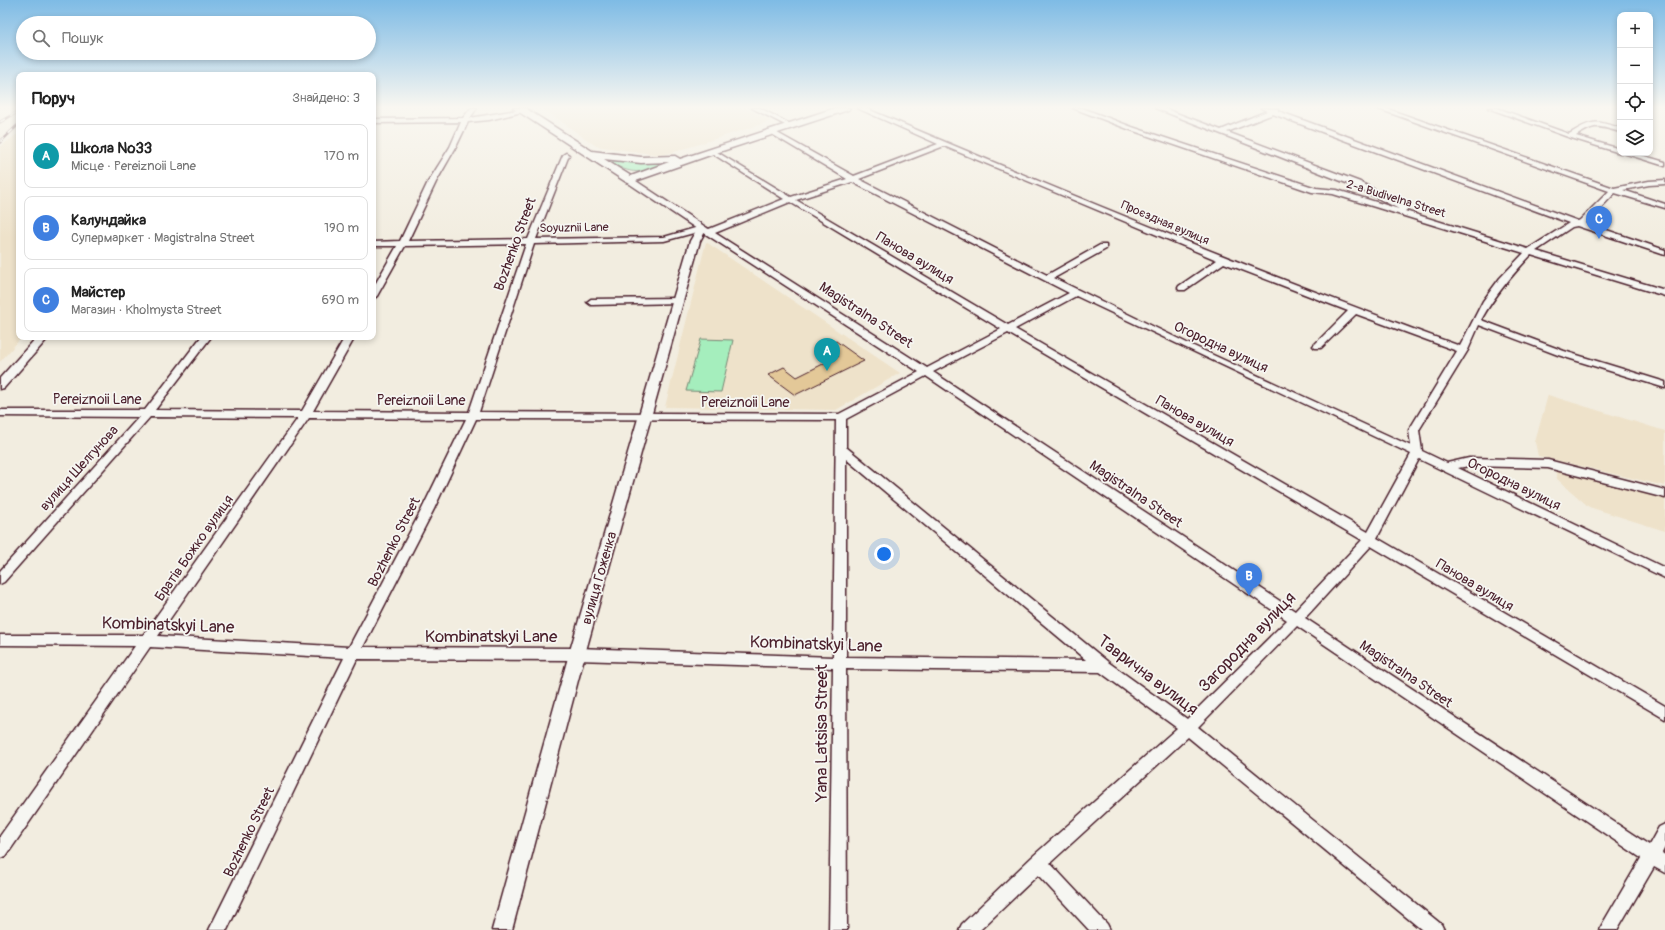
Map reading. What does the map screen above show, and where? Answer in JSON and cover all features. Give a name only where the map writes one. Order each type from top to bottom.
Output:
[{"type":"main road","points":[[630,180],[711,151]]},
{"type":"main road","points":[[588,153],[641,160],[692,158]]},
{"type":"main road","name":"Magistralna Street","points":[[588,153],[630,180]]},
{"type":"street","points":[[376,291],[403,243],[432,182],[450,151]]},
{"type":"street","name":"Панова вулиця","points":[[713,151],[789,200],[1006,328],[1370,539],[1665,713]]},
{"type":"street","name":"Огородна вулиця","points":[[805,151],[853,179],[1076,293],[1417,453],[1665,573]]},
{"type":"street","name":"Soyuznii Lane","points":[[376,244],[664,239],[706,230],[853,179],[925,151]]},
{"type":"street","name":"Проєздная вулиця","points":[[962,151],[1222,260],[1353,311],[1463,350]]},
{"type":"street","name":"2-a Budivelna Street","points":[[1200,151],[1315,190],[1334,192],[1665,293]]},
{"type":"street","points":[[1272,151],[1357,184],[1422,220]]},
{"type":"street","points":[[1383,151],[1665,253]]},
{"type":"street","points":[[1503,151],[1665,206]]},
{"type":"street","name":"Bozhenko Street","points":[[218,930],[353,653],[428,509],[473,414],[531,241],[566,155]]},
{"type":"street","points":[[1637,156],[1665,164]]},
{"type":"street","name":"Magistralna Street","points":[[630,180],[925,371],[1658,860]]},
{"type":"street","points":[[1417,453],[1414,430],[1463,350],[1487,301],[1503,280],[1529,252],[1569,225],[1577,222],[1583,222],[1614,190],[1649,183],[1665,182]]},
{"type":"street","name":"вулиця Гоженка","points":[[502,930],[577,654],[695,241],[706,230]]},
{"type":"street","points":[[1048,278],[1103,247]]},
{"type":"street","points":[[1182,288],[1222,260]]},
{"type":"street","points":[[841,417],[1006,328],[1076,293]]},
{"type":"street","points":[[591,302],[678,301]]},
{"type":"street","points":[[1318,346],[1353,311]]},
{"type":"street","points":[[1476,321],[1561,353],[1665,385]]},
{"type":"street","points":[[0,385],[40,340]]},
{"type":"street","name":"вулиця Шелгунова","points":[[0,579],[148,413],[193,357],[204,340]]},
{"type":"street","name":"Братів Божко вулиця","points":[[0,850],[306,414],[348,340]]},
{"type":"street","name":"Pereiznoii Lane","points":[[0,412],[841,417]]},
{"type":"street","name":"Yana Latsisa Street","points":[[838,930],[841,417]]},
{"type":"street","name":"Таврична вулиця","points":[[840,448],[1103,666],[1188,728],[1435,930]]},
{"type":"street","name":"Загородна вулиця","points":[[968,930],[1038,863],[1188,728],[1296,618],[1370,539],[1417,453]]},
{"type":"street","points":[[1445,467],[1469,462],[1548,464],[1665,494]]},
{"type":"street","name":"Kombinatskyi Lane","points":[[0,640],[148,641],[353,653],[577,654],[840,663],[1103,666]]},
{"type":"street","points":[[1608,930],[1658,860],[1665,832]]},
{"type":"street","points":[[1038,863],[1101,930]]},
{"type":"shaded area","points":[[0,151],[16,151],[16,340],[19,340],[0,362]]},
{"type":"shaded area","points":[[634,151],[676,151],[659,155]]},
{"type":"shaded area","points":[[706,242],[900,373],[836,410],[665,407]]},
{"type":"shaded area","points":[[1548,395],[1665,431],[1665,486],[1538,456],[1535,442]]},
{"type":"shaded area","points":[[1556,471],[1665,498],[1665,531],[1589,507],[1557,479]]},
{"type":"green space","points":[[611,162],[667,164],[645,170],[633,171],[627,170]]},
{"type":"green space","points":[[701,339],[733,340],[721,392],[686,391]]},
{"type":"building","points":[[836,341],[864,361],[795,395],[768,375],[784,367],[797,377],[839,356],[825,347]]},
{"type":"place","name":"Майстер","points":[[1599,239]]},
{"type":"place","name":"Школа №33","points":[[827,371]]},
{"type":"place","name":"Калундайка","points":[[1249,596]]}]
